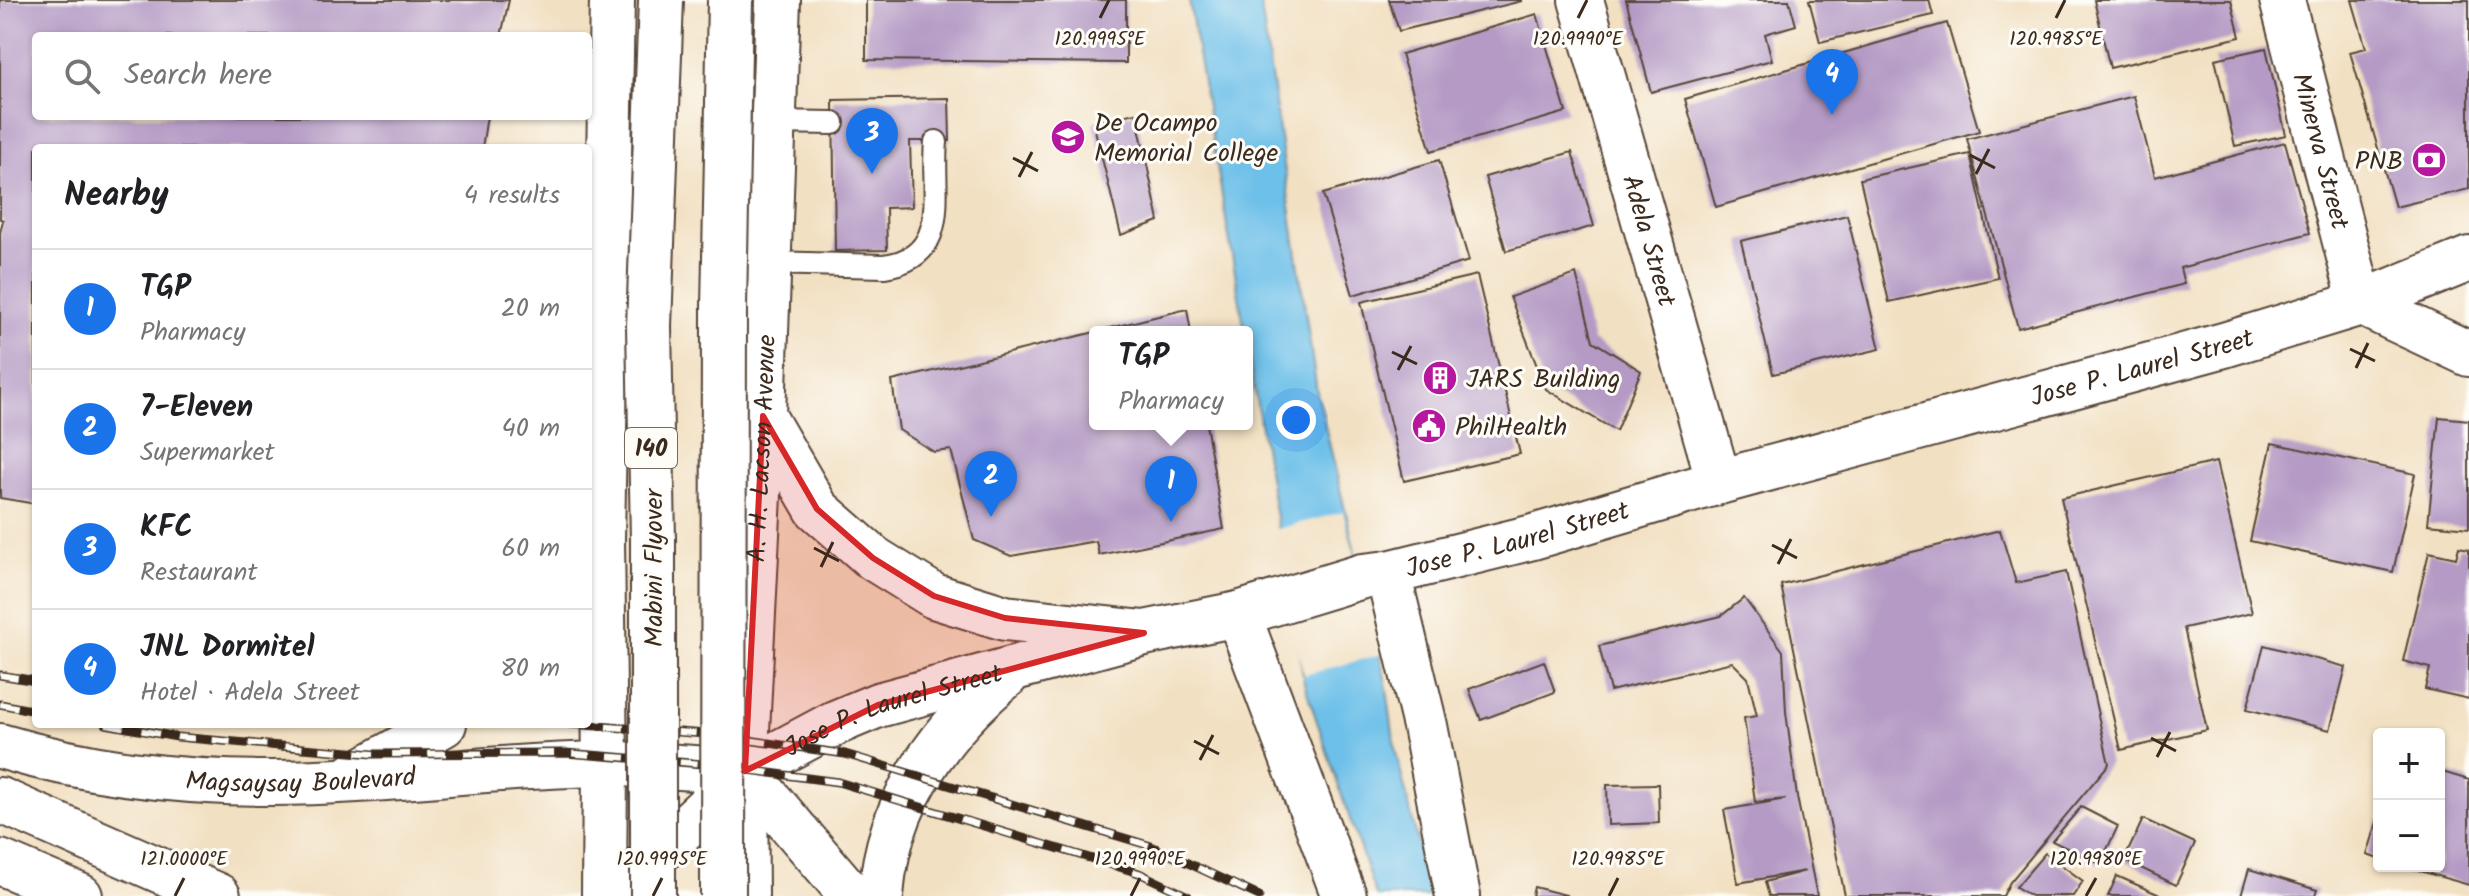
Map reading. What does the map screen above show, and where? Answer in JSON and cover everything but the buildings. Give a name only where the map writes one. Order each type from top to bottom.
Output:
[{"type":"main road","name":"140","points":[[604,896],[605,764],[595,559],[599,45],[612,0]]},
{"type":"main road","name":"Mabini Flyover","points":[[653,896],[653,540],[649,326],[661,0]]},
{"type":"main road","points":[[723,896],[724,308],[730,0]]},
{"type":"main road","name":"A. H. Lacson Avenue","points":[[746,896],[745,771],[763,416],[778,0]]},
{"type":"main road","name":"Adela Street","points":[[1581,0],[1719,482]]},
{"type":"main road","name":"Minerva Street","points":[[2282,0],[2361,303]]},
{"type":"main road","name":"Jose P. Laurel Street","points":[[612,896],[745,771],[835,723],[878,705],[1144,633],[1238,614],[1283,598],[1533,537],[1719,482],[2224,345],[2361,303],[2469,259]]},
{"type":"main road","points":[[2361,303],[2469,354]]},
{"type":"main road","points":[[763,416],[817,509],[873,558],[934,596],[1005,618],[1144,633]]},
{"type":"main road","points":[[1375,575],[1425,726],[1458,896]]},
{"type":"main road","points":[[1238,614],[1344,896]]},
{"type":"main road","points":[[881,896],[887,848],[914,781],[942,738],[976,701],[1015,669]]},
{"type":"main road","points":[[345,780],[437,728]]},
{"type":"main road","name":"Magsaysay Boulevard","points":[[0,746],[71,764],[144,775],[272,783],[605,764],[745,771]]},
{"type":"main road","points":[[745,771],[852,896]]},
{"type":"main road","points":[[0,800],[218,896]]},
{"type":"main road","points":[[0,862],[80,896]]},
{"type":"lane","points":[[773,122],[833,123]]},
{"type":"lane","points":[[768,263],[884,266],[902,264],[917,256],[930,239],[934,214],[936,142]]},
{"type":"highlighted area","points":[[763,416],[817,509],[873,558],[934,596],[1005,618],[1144,633],[878,705],[745,771]]},
{"type":"water","points":[[1189,0],[1260,0],[1317,392],[1386,682],[1395,748],[1431,896],[1376,896],[1304,683],[1253,381],[1253,326],[1244,326]]},
{"type":"pier","points":[[1343,512],[1382,654],[1304,675],[1289,619],[1274,530]]},
{"type":"railway","points":[[0,675],[32,680]]},
{"type":"railway","points":[[0,704],[32,710]]},
{"type":"railway","points":[[592,726],[706,734],[845,754],[1151,846],[1259,896]]},
{"type":"railway","points":[[128,728],[177,737],[373,754],[566,753],[703,764],[838,782],[1139,873],[1188,896]]},
{"type":"place","name":"JNL Dormitel","points":[[1832,115]]},
{"type":"place","name":"De Ocampo Memorial College","points":[[1068,137]]},
{"type":"place","name":"PNB","points":[[2429,160]]},
{"type":"place","name":"KFC","points":[[872,174]]},
{"type":"place","name":"JARS Building","points":[[1440,378]]},
{"type":"place","name":"PhilHealth","points":[[1429,426]]},
{"type":"place","name":"7-Eleven","points":[[991,517]]},
{"type":"place","name":"TGP","points":[[1171,522]]}]
